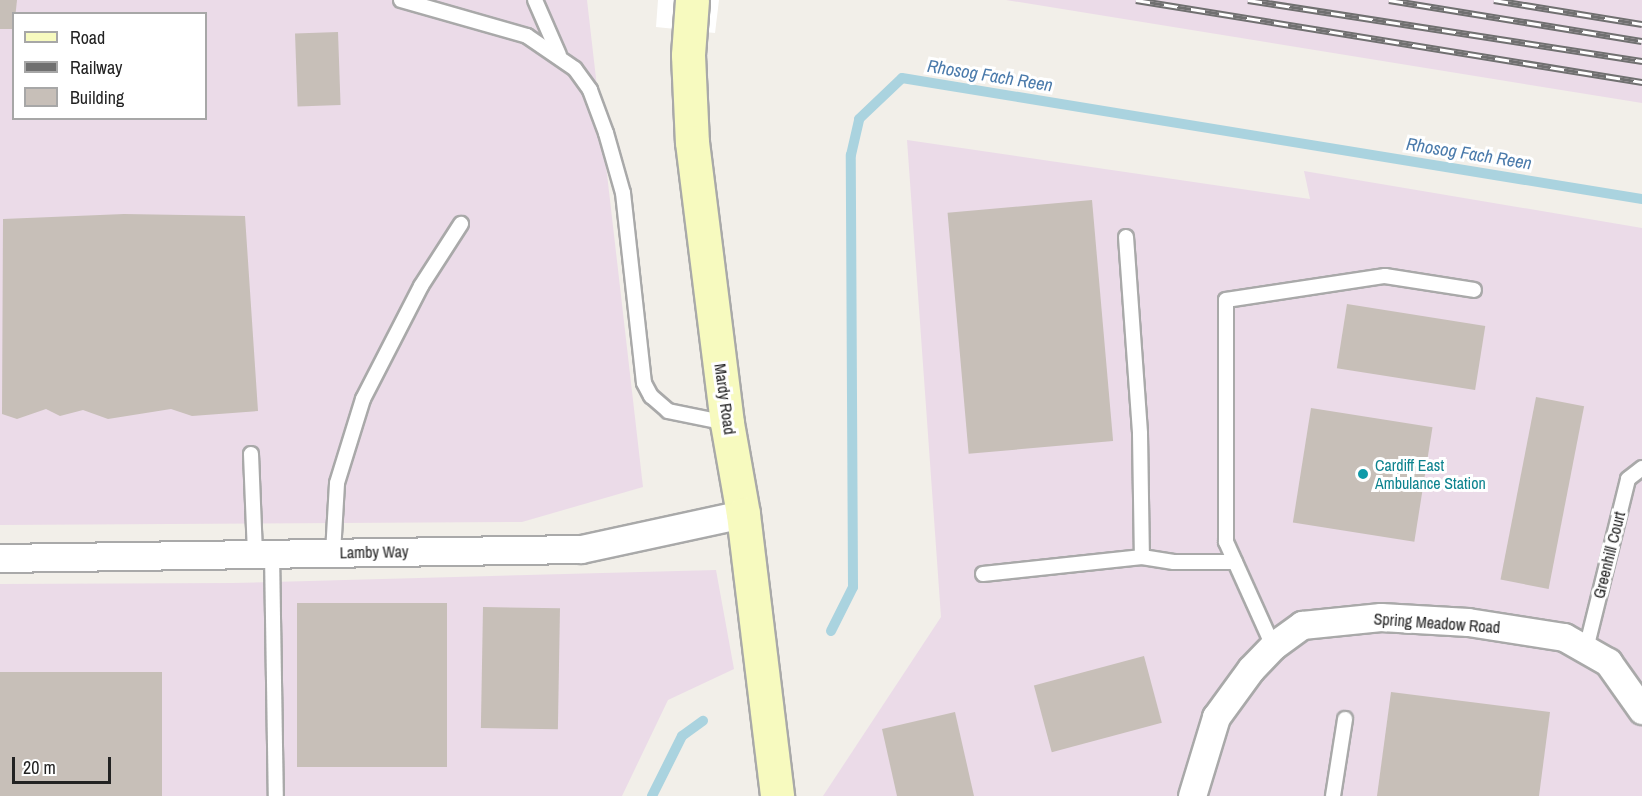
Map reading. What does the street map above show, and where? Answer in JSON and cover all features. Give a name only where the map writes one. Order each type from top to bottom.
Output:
[{"type":"main road","name":"Mardy Road","points":[[692,0],[689,108],[727,423],[744,514],[777,796]]},
{"type":"street","name":"Lamby Way","points":[[0,558],[581,549],[744,514]]},
{"type":"street","name":"Spring Meadow Road","points":[[1192,796],[1216,717],[1273,646],[1302,625],[1381,617],[1468,622],[1564,637],[1608,662],[1642,710]]},
{"type":"lane","points":[[401,0],[527,36],[559,55],[590,90],[622,193],[644,383],[651,396],[668,411],[727,423]]},
{"type":"lane","points":[[535,0],[559,55]]},
{"type":"lane","points":[[333,553],[337,483],[363,399],[421,286],[461,224]]},
{"type":"lane","points":[[1126,237],[1140,434],[1142,557]]},
{"type":"lane","points":[[1273,646],[1226,542],[1227,300],[1385,276],[1474,290]]},
{"type":"lane","points":[[251,454],[264,554],[276,796]]},
{"type":"lane","name":"Greenhill Court","points":[[1586,649],[1628,478],[1642,468]]},
{"type":"lane","points":[[983,574],[1142,557],[1174,562],[1235,562]]},
{"type":"lane","points":[[1333,796],[1345,719]]},
{"type":"shaded area","points":[[0,0],[587,0],[643,487],[522,522],[0,525]]},
{"type":"shaded area","points":[[1006,0],[1642,0],[1642,103]]},
{"type":"shaded area","points":[[907,140],[1310,199],[1304,171],[1642,228],[1642,796],[823,796],[941,617]]},
{"type":"shaded area","points":[[716,570],[734,669],[668,700],[622,796],[0,796],[0,584],[233,583]]},
{"type":"pier","points":[[658,0],[719,0],[715,33],[656,27]]},
{"type":"building","points":[[0,0],[17,0],[16,12],[12,12],[12,29],[0,29]]},
{"type":"building","points":[[338,32],[341,105],[298,106],[295,34]]},
{"type":"building","points":[[1092,200],[1113,441],[969,454],[948,213]]},
{"type":"building","points":[[124,214],[245,216],[258,411],[192,416],[171,409],[108,419],[83,410],[60,416],[46,409],[17,419],[2,414],[3,219]]},
{"type":"building","points":[[1347,304],[1485,326],[1475,390],[1337,368]]},
{"type":"building","points":[[1536,397],[1584,406],[1549,589],[1501,580]]},
{"type":"building","name":"Cardiff East Ambulance Station","points":[[1311,408],[1432,427],[1414,542],[1293,523]]},
{"type":"building","points":[[297,603],[447,603],[447,767],[297,767]]},
{"type":"building","points":[[483,607],[560,608],[558,729],[481,728]]},
{"type":"building","points":[[1144,656],[1162,723],[1052,752],[1034,686]]},
{"type":"building","points":[[0,672],[162,672],[162,796],[0,796]]},
{"type":"building","points":[[1391,692],[1550,712],[1539,796],[1377,796]]},
{"type":"building","points":[[955,712],[974,796],[897,796],[882,729]]},
{"type":"waterway","name":"Rhosog Fach Reen","points":[[831,631],[853,587],[851,155],[859,119],[902,78],[1642,199]]},
{"type":"waterway","name":"Rhosog Fach Reen","points":[[652,796],[682,736],[703,721]]},
{"type":"railway","points":[[1136,0],[1642,82]]},
{"type":"railway","points":[[1248,0],[1642,61]]},
{"type":"railway","points":[[1389,0],[1642,41]]},
{"type":"railway","points":[[1494,0],[1642,24]]},
{"type":"place","name":"Cardiff East Ambulance Station","points":[[1363,474]]}]
